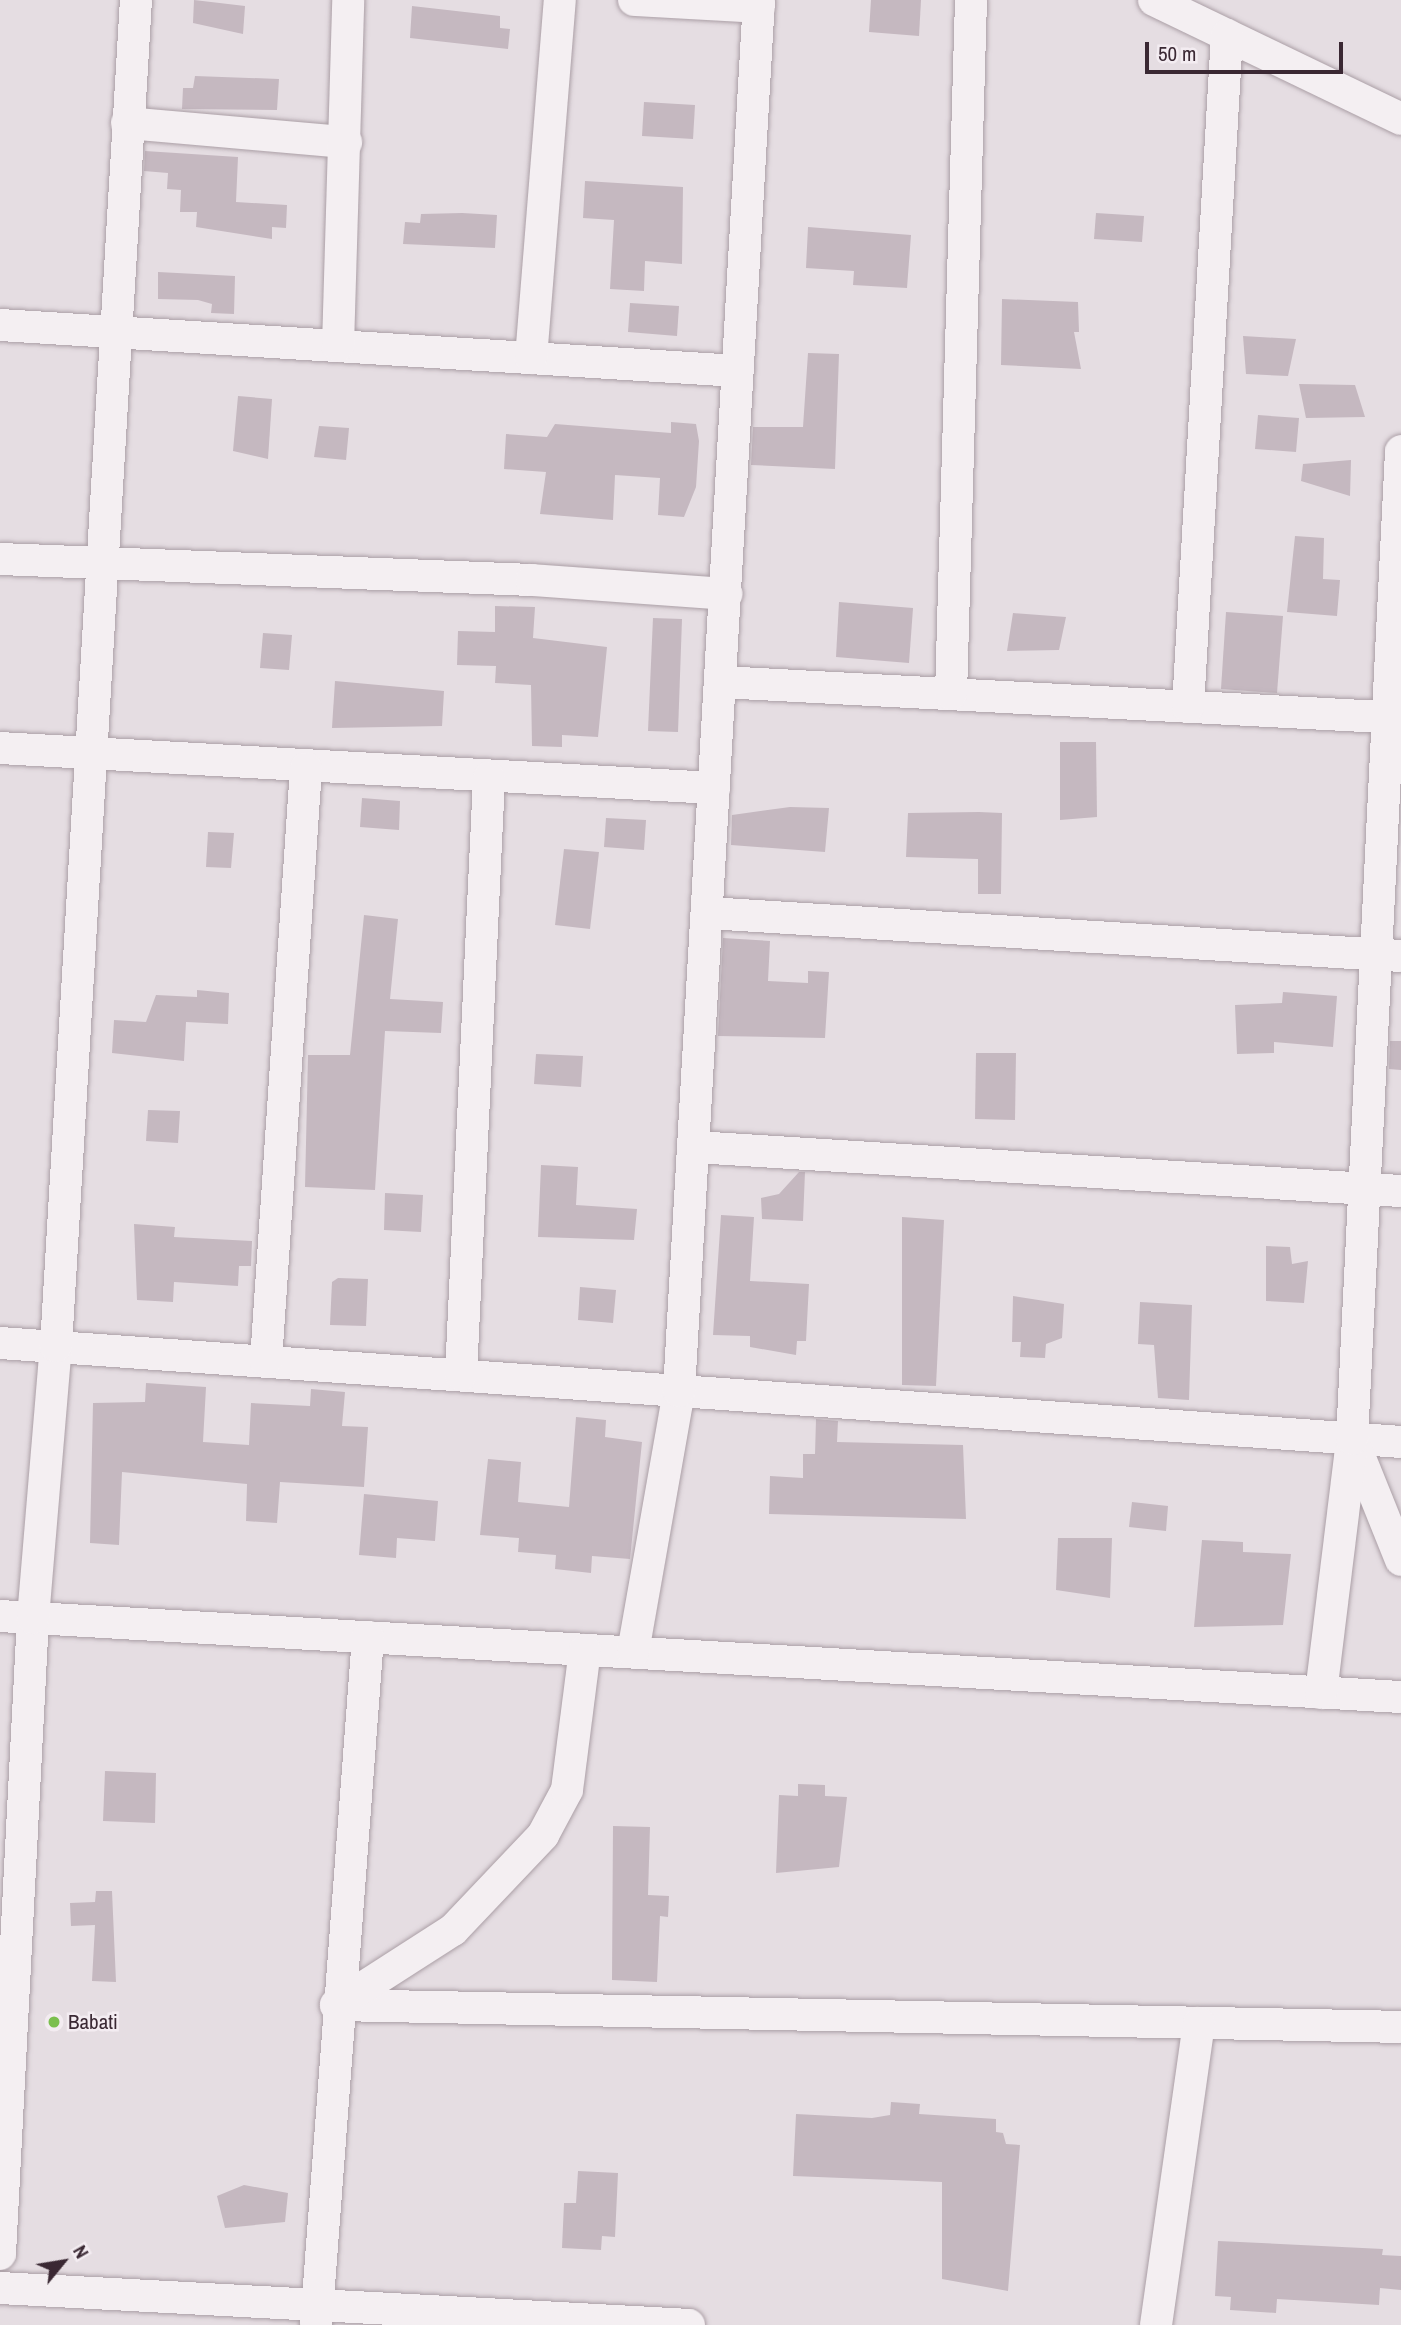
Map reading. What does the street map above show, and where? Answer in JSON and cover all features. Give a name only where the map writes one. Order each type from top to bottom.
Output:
[{"type":"street","points":[[0,2254],[9,1982],[33,1618],[56,1346],[136,0]]},
{"type":"street","points":[[338,346],[346,142],[348,0]]},
{"type":"street","points":[[531,358],[560,0]]},
{"type":"street","points":[[634,0],[759,4],[679,1391],[634,1653]]},
{"type":"street","points":[[951,694],[971,0]]},
{"type":"street","points":[[1154,0],[1401,120]]},
{"type":"street","points":[[1188,707],[1227,35]]},
{"type":"street","points":[[127,123],[346,142]]},
{"type":"street","points":[[0,325],[738,371]]},
{"type":"street","points":[[1321,1693],[1352,1439],[1365,1189],[1389,955],[1401,450]]},
{"type":"street","points":[[0,559],[532,580],[726,594]]},
{"type":"street","points":[[721,682],[1395,718]]},
{"type":"street","points":[[0,748],[306,768],[714,788]]},
{"type":"street","points":[[267,1362],[306,768]]},
{"type":"street","points":[[461,1375],[489,778]]},
{"type":"street","points":[[708,913],[1389,955]]},
{"type":"street","points":[[695,1147],[1401,1191]]},
{"type":"street","points":[[0,1343],[1401,1442]]},
{"type":"street","points":[[1352,1439],[1401,1560]]},
{"type":"street","points":[[0,1616],[1401,1697]]},
{"type":"street","points":[[316,2315],[336,2005],[369,1637]]},
{"type":"street","points":[[336,2005],[453,1930],[543,1835],[567,1790],[585,1650]]},
{"type":"street","points":[[336,2005],[1401,2027]]},
{"type":"street","points":[[1156,2325],[1199,2023]]},
{"type":"street","points":[[0,2288],[316,2315],[690,2325]]},
{"type":"building","points":[[194,0],[245,6],[243,34],[193,23]]},
{"type":"building","points":[[871,0],[921,0],[919,36],[869,32]]},
{"type":"building","points":[[412,6],[500,16],[500,28],[510,29],[508,49],[410,38]]},
{"type":"building","points":[[195,76],[279,79],[277,110],[182,109],[183,88],[193,88]]},
{"type":"building","points":[[644,102],[695,105],[693,139],[642,136]]},
{"type":"building","points":[[145,151],[238,157],[236,202],[287,205],[286,228],[272,227],[272,239],[196,227],[197,212],[180,212],[181,190],[167,189],[168,173],[144,171]]},
{"type":"building","points":[[585,181],[683,187],[682,264],[645,261],[644,291],[610,289],[614,220],[583,218]]},
{"type":"building","points":[[1096,213],[1144,216],[1142,242],[1094,239]]},
{"type":"building","points":[[421,214],[497,215],[495,248],[403,244],[405,222],[420,223]]},
{"type":"building","points":[[808,227],[911,235],[907,288],[853,285],[854,271],[806,268]]},
{"type":"building","points":[[158,272],[235,276],[234,314],[211,313],[212,304],[198,300],[158,299]]},
{"type":"building","points":[[1002,299],[1078,302],[1079,332],[1074,332],[1081,369],[1001,365]]},
{"type":"building","points":[[630,303],[679,306],[677,336],[628,332]]},
{"type":"building","points":[[1243,336],[1296,339],[1288,376],[1246,374]]},
{"type":"building","points":[[808,353],[839,354],[835,469],[751,465],[753,427],[803,427]]},
{"type":"building","points":[[1299,384],[1355,385],[1365,417],[1306,418]]},
{"type":"building","points":[[238,396],[272,399],[268,459],[233,451]]},
{"type":"building","points":[[1258,415],[1299,418],[1296,452],[1255,449]]},
{"type":"building","points":[[671,422],[696,424],[699,441],[696,487],[684,517],[658,515],[660,478],[615,475],[613,520],[540,514],[546,472],[504,469],[506,434],[547,437],[555,424],[671,433]]},
{"type":"building","points":[[319,426],[349,428],[346,460],[314,457]]},
{"type":"building","points":[[1351,460],[1350,496],[1301,481],[1303,464]]},
{"type":"building","points":[[1295,536],[1324,538],[1323,579],[1340,580],[1337,616],[1287,612]]},
{"type":"building","points":[[839,602],[913,608],[909,663],[836,657]]},
{"type":"building","points":[[495,606],[535,607],[533,638],[607,647],[598,737],[562,735],[562,747],[532,746],[531,685],[495,683],[496,666],[457,665],[458,631],[495,632]]},
{"type":"building","points":[[1226,612],[1283,616],[1277,693],[1221,689]]},
{"type":"building","points":[[1013,613],[1066,617],[1059,650],[1007,651]]},
{"type":"building","points":[[653,618],[682,619],[678,732],[648,731]]},
{"type":"building","points":[[263,633],[292,635],[289,670],[260,668]]},
{"type":"building","points":[[335,681],[444,691],[442,726],[332,728]]},
{"type":"building","points":[[1060,742],[1096,742],[1097,817],[1060,820]]},
{"type":"building","points":[[362,798],[400,801],[399,830],[360,827]]},
{"type":"building","points":[[790,807],[829,808],[825,852],[731,845],[732,815]]},
{"type":"building","points":[[908,813],[1002,813],[1001,894],[978,894],[978,859],[906,857]]},
{"type":"building","points":[[606,818],[646,820],[644,850],[604,847]]},
{"type":"building","points":[[208,832],[234,833],[231,868],[206,867]]},
{"type":"building","points":[[564,849],[599,852],[590,929],[555,925]]},
{"type":"building","points":[[364,915],[398,919],[390,999],[443,1002],[441,1033],[385,1031],[375,1190],[305,1187],[308,1055],[350,1055]]},
{"type":"building","points":[[723,938],[770,941],[768,981],[808,983],[808,971],[829,972],[825,1038],[718,1036]]},
{"type":"building","points":[[197,990],[229,993],[228,1024],[186,1022],[184,1061],[112,1053],[114,1020],[146,1022],[156,995],[197,997]]},
{"type":"building","points":[[1283,992],[1337,996],[1333,1047],[1274,1042],[1274,1053],[1237,1054],[1235,1005],[1282,1003]]},
{"type":"building","points":[[1390,1041],[1401,1041],[1401,1070],[1389,1069]]},
{"type":"building","points":[[976,1053],[1016,1053],[1015,1120],[975,1119]]},
{"type":"building","points":[[536,1054],[583,1056],[581,1087],[534,1084]]},
{"type":"building","points":[[148,1110],[180,1111],[178,1143],[146,1141]]},
{"type":"building","points":[[541,1165],[578,1167],[576,1205],[637,1209],[634,1240],[538,1237]]},
{"type":"building","points":[[799,1172],[805,1172],[803,1221],[762,1219],[761,1198],[779,1194]]},
{"type":"building","points":[[385,1193],[423,1195],[421,1232],[384,1230]]},
{"type":"building","points":[[721,1215],[754,1217],[750,1281],[809,1284],[806,1341],[797,1341],[796,1355],[750,1347],[750,1336],[713,1335]]},
{"type":"building","points":[[902,1217],[944,1220],[936,1386],[902,1385]]},
{"type":"building","points":[[134,1224],[175,1227],[174,1237],[252,1241],[251,1266],[239,1266],[238,1286],[174,1282],[173,1302],[137,1300]]},
{"type":"building","points":[[1266,1246],[1290,1247],[1292,1264],[1308,1261],[1304,1303],[1266,1301]]},
{"type":"building","points":[[338,1278],[368,1279],[366,1326],[330,1325],[332,1282]]},
{"type":"building","points":[[580,1287],[616,1290],[613,1323],[578,1320]]},
{"type":"building","points":[[1013,1296],[1064,1304],[1062,1338],[1046,1344],[1045,1358],[1020,1357],[1021,1342],[1012,1342]]},
{"type":"building","points":[[1140,1302],[1192,1305],[1189,1400],[1158,1398],[1154,1345],[1138,1344]]},
{"type":"building","points":[[146,1383],[206,1387],[203,1442],[249,1445],[251,1403],[310,1406],[311,1389],[345,1392],[342,1426],[368,1427],[364,1487],[280,1482],[277,1523],[246,1521],[247,1484],[122,1472],[119,1545],[90,1543],[93,1403],[145,1402]]},
{"type":"building","points":[[576,1417],[606,1420],[605,1437],[642,1442],[630,1559],[592,1556],[591,1573],[555,1569],[556,1555],[518,1552],[519,1538],[480,1535],[488,1459],[521,1462],[518,1502],[569,1507]]},
{"type":"building","points":[[816,1419],[838,1421],[837,1442],[963,1445],[966,1519],[769,1514],[770,1476],[803,1478],[803,1454],[815,1454]]},
{"type":"building","points":[[364,1494],[438,1501],[435,1541],[397,1538],[396,1558],[359,1555]]},
{"type":"building","points":[[1132,1502],[1168,1506],[1166,1531],[1129,1527]]},
{"type":"building","points":[[1058,1538],[1112,1538],[1110,1598],[1056,1590]]},
{"type":"building","points":[[1202,1540],[1243,1542],[1243,1552],[1291,1554],[1283,1625],[1194,1627]]},
{"type":"building","points":[[105,1771],[156,1773],[155,1823],[103,1821]]},
{"type":"building","points":[[798,1784],[825,1785],[825,1796],[847,1797],[839,1867],[776,1873],[779,1795],[798,1796]]},
{"type":"building","points":[[613,1826],[650,1827],[648,1895],[669,1896],[668,1917],[660,1916],[657,1982],[612,1980]]},
{"type":"building","points":[[96,1891],[112,1891],[116,1982],[92,1981],[95,1925],[71,1926],[70,1903],[95,1902]]},
{"type":"building","points":[[891,2102],[920,2104],[919,2114],[996,2119],[996,2132],[1003,2133],[1006,2144],[1020,2145],[1008,2291],[942,2279],[942,2182],[793,2176],[796,2114],[872,2118],[890,2115]]},
{"type":"building","points":[[578,2171],[618,2173],[615,2237],[602,2236],[601,2250],[562,2248],[564,2203],[576,2203]]},
{"type":"building","points":[[244,2185],[288,2193],[285,2222],[225,2228],[217,2196]]},
{"type":"building","points":[[1218,2241],[1383,2249],[1382,2255],[1401,2256],[1401,2290],[1380,2288],[1379,2305],[1277,2299],[1276,2313],[1230,2310],[1231,2297],[1215,2296]]},
{"type":"place","name":"Babati","points":[[54,2022]]}]
